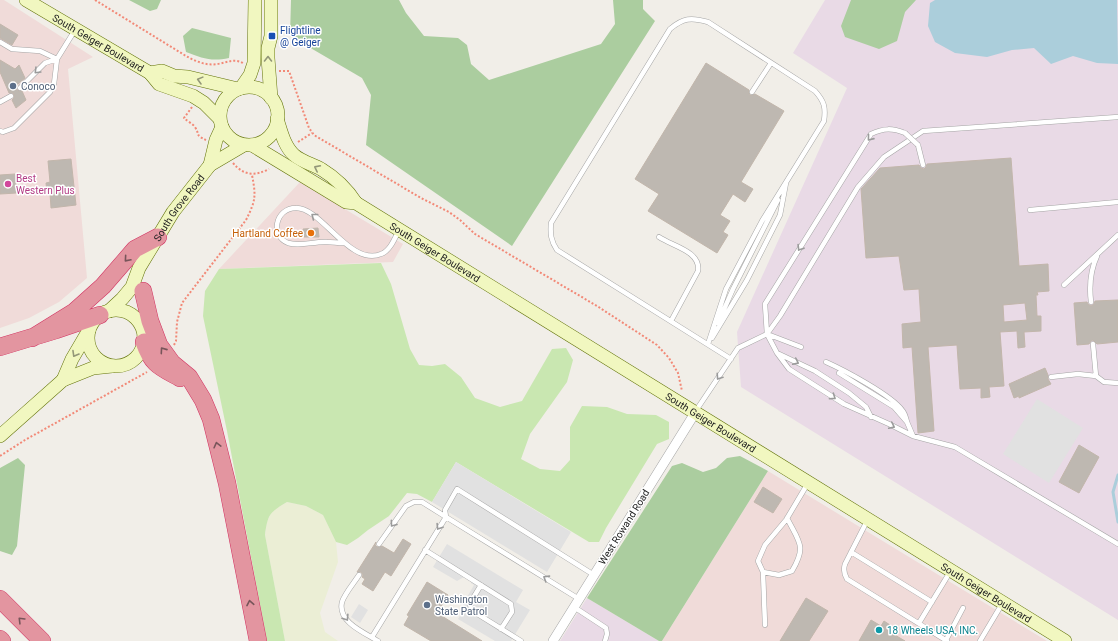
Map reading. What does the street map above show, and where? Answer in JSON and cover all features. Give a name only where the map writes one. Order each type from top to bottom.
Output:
[{"type":"highway","points":[[32,338],[74,312],[103,286],[135,250],[153,244]]},
{"type":"highway","points":[[143,291],[150,321],[159,345],[172,363],[189,377],[196,390],[204,400],[211,419],[227,483],[258,641]]},
{"type":"highway","points":[[0,347],[32,338],[104,313]]},
{"type":"highway","points":[[144,342],[149,354],[156,364],[180,377],[196,390]]},
{"type":"highway","points":[[0,599],[42,641]]},
{"type":"street","name":"South Geiger Boulevard","points":[[26,0],[150,73],[159,84],[198,99],[220,122]]},
{"type":"street","points":[[240,88],[256,88],[265,92],[276,106],[276,126],[272,134],[264,141],[248,145],[235,142],[227,136],[220,122],[220,108],[224,100],[230,93],[240,88],[250,75],[253,67],[255,57],[255,0]]},
{"type":"street","points":[[271,0],[271,36],[268,48],[268,72],[271,98]]},
{"type":"street","name":"South Geiger Boulevard","points":[[150,73],[162,71],[174,76],[188,77],[240,88]]},
{"type":"street","name":"South Geiger Boulevard","points":[[277,119],[289,148],[294,155],[321,169],[334,178],[348,191],[356,204]]},
{"type":"street","name":"South Grove Road","points":[[210,165],[220,122]]},
{"type":"street","name":"South Geiger Boulevard","points":[[248,145],[277,160],[346,202],[356,204],[399,230],[1065,641]]},
{"type":"street","name":"South Grove Road","points":[[104,313],[122,300],[132,287],[139,268],[173,212],[210,165],[248,145]]},
{"type":"street","name":"South Grove Road","points":[[141,325],[143,291],[153,244]]},
{"type":"street","points":[[0,436],[63,380],[93,368],[120,366],[129,363],[136,358],[144,342],[144,333],[136,317],[128,312],[118,310],[104,313],[93,321],[72,359],[63,380]]},
{"type":"street","points":[[89,330],[88,340],[90,349],[103,363],[112,366]]},
{"type":"street","name":"West Rowand Road","points":[[553,641],[594,575],[690,410]]},
{"type":"lane","points":[[708,344],[726,289],[762,221],[824,121],[825,110],[822,99],[815,91],[708,22],[697,18],[687,19],[677,23],[670,29],[550,223],[550,234],[552,243],[557,250],[731,359]]},
{"type":"lane","points":[[0,131],[3,132],[14,128],[50,92],[54,84],[57,59],[75,30]]},
{"type":"lane","points":[[0,42],[12,49],[40,51],[57,59]]},
{"type":"lane","points":[[20,88],[46,63],[57,59]]},
{"type":"lane","points":[[752,92],[771,62]]},
{"type":"lane","points":[[0,102],[11,96]]},
{"type":"lane","points":[[690,410],[738,348],[767,334],[780,316],[858,187],[884,157],[923,131],[1118,117]]},
{"type":"lane","points":[[923,165],[918,145],[905,132],[887,129],[872,134],[765,304],[767,334],[777,353],[789,369],[844,404],[913,436],[955,447],[1118,544]]},
{"type":"lane","points":[[708,344],[747,280],[780,215],[787,180]]},
{"type":"lane","points":[[1030,210],[1118,202]]},
{"type":"lane","points":[[343,243],[327,241],[294,244],[286,242],[278,235],[277,223],[281,214],[289,209],[298,207],[310,213],[332,231],[343,243],[368,256],[381,254],[389,247],[399,230]]},
{"type":"lane","points":[[1064,285],[1118,235]]},
{"type":"lane","points":[[659,237],[668,243],[680,247],[696,258],[699,266],[698,271],[670,321]]},
{"type":"lane","points":[[1091,302],[1090,282],[1092,268],[1097,254]]},
{"type":"lane","points":[[767,334],[801,347]]},
{"type":"lane","points":[[1093,344],[1096,376]]},
{"type":"lane","points":[[777,353],[815,371],[849,393],[866,407],[872,417]]},
{"type":"lane","points":[[826,362],[842,369],[892,400],[903,411],[913,436]]},
{"type":"lane","points":[[839,373],[894,407],[907,422]]},
{"type":"lane","points":[[1051,377],[1078,374],[1096,376],[1104,382],[1118,383]]},
{"type":"lane","points":[[765,625],[763,572],[758,561],[765,545],[787,518],[808,483]]},
{"type":"lane","points":[[372,637],[446,517],[445,510],[457,490],[594,575]]},
{"type":"lane","points":[[379,544],[406,506],[414,502],[422,502],[579,599]]},
{"type":"lane","points":[[763,572],[779,574],[792,571],[798,562],[801,551],[799,543],[787,518]]},
{"type":"lane","points":[[868,520],[843,569],[847,579],[946,641],[963,608]]},
{"type":"lane","points":[[425,550],[511,604],[512,612],[501,629]]},
{"type":"lane","points":[[851,552],[932,602]]},
{"type":"lane","points":[[919,623],[951,571]]},
{"type":"lane","points":[[359,575],[342,601],[342,609],[346,620],[378,641]]},
{"type":"lane","points":[[481,585],[470,603],[471,610],[521,641]]},
{"type":"lane","points":[[981,641],[1003,603]]},
{"type":"lane","points":[[574,607],[606,628],[608,634],[605,641]]},
{"type":"path","points":[[95,0],[186,56],[208,64],[240,61],[253,67]]},
{"type":"path","points":[[206,81],[208,64]]},
{"type":"path","points":[[268,72],[289,71],[309,128],[312,133],[323,141],[449,212],[475,234],[597,306],[657,345],[669,358],[678,373],[690,410]]},
{"type":"path","points":[[198,99],[184,118],[195,127],[200,137],[215,144]]},
{"type":"path","points":[[289,148],[312,133]]},
{"type":"path","points":[[227,155],[237,168],[252,175],[262,173],[272,168],[277,160]]},
{"type":"shaded area","points":[[0,0],[4,0],[93,57],[68,69],[87,278],[59,302],[29,318],[0,328]]},
{"type":"shaded area","points":[[825,0],[1118,0],[1118,620],[741,387],[737,332],[847,88],[793,53]]},
{"type":"shaded area","points":[[300,182],[403,244],[393,262],[219,269]]},
{"type":"shaded area","points":[[1037,399],[1083,428],[1049,483],[1003,454]]},
{"type":"shaded area","points":[[456,462],[571,532],[547,572],[432,502]]},
{"type":"shaded area","points":[[768,471],[886,543],[1047,641],[662,641]]},
{"type":"shaded area","points":[[447,544],[523,590],[516,602],[530,610],[511,641],[495,641],[458,619],[465,608],[463,604],[474,585],[471,581],[464,577],[457,581],[433,567]]},
{"type":"shaded area","points":[[587,598],[659,641],[560,641]]},
{"type":"shaded area","points":[[359,604],[368,610],[360,623],[351,617]]},
{"type":"green space","points":[[129,0],[161,0],[157,9],[150,11]]},
{"type":"green space","points":[[291,0],[399,0],[406,13],[424,36],[458,38],[467,45],[471,64],[489,80],[601,44],[615,24],[613,0],[643,0],[643,9],[655,21],[512,246],[366,145],[371,95],[362,78],[290,36]]},
{"type":"green space","points":[[851,0],[916,0],[905,12],[897,41],[879,49],[845,37],[841,26]]},
{"type":"green space","points":[[192,28],[231,38],[229,58],[202,58],[186,52],[183,36]]},
{"type":"green space","points":[[381,263],[391,284],[410,349],[419,365],[432,366],[445,364],[461,377],[475,398],[500,407],[522,401],[552,349],[566,348],[573,360],[567,382],[530,434],[521,459],[540,469],[560,471],[570,460],[570,427],[582,406],[607,407],[627,414],[656,415],[669,422],[669,439],[657,444],[599,542],[589,542],[456,462],[432,502],[417,494],[407,493],[389,516],[347,545],[336,542],[323,515],[306,506],[287,502],[270,515],[265,535],[285,641],[267,641],[227,431],[203,316],[205,291],[219,269]]},
{"type":"green space","points":[[740,456],[768,471],[662,641],[659,641],[587,598],[672,466],[682,463],[703,472],[716,468],[727,458]]},
{"type":"green space","points":[[18,458],[25,465],[17,546],[12,555],[0,551],[0,468]]},
{"type":"green space","points":[[287,502],[306,506],[323,515],[336,542],[338,562],[320,613],[325,632],[338,641],[285,641],[265,535],[267,522],[272,511]]},
{"type":"water","points":[[935,0],[1117,0],[1118,64],[1097,63],[1073,56],[1051,64],[1034,48],[1012,50],[987,57],[955,53],[935,42],[928,26],[930,3]]},
{"type":"building","points":[[0,24],[18,35],[12,45],[0,38]]},
{"type":"building","name":"Conoco","points":[[0,60],[15,69],[19,65],[25,78],[17,85],[16,89],[22,91],[26,100],[16,108],[12,100],[14,95],[13,93],[9,93],[0,72]]},
{"type":"building","points":[[706,63],[749,90],[750,95],[755,94],[784,111],[741,182],[753,189],[745,202],[733,194],[720,215],[730,221],[723,232],[728,235],[717,253],[648,211],[659,194],[635,179]]},
{"type":"building","points":[[1011,158],[1019,266],[1048,264],[1049,291],[1037,292],[1037,316],[1041,316],[1041,331],[1024,332],[1025,347],[1018,348],[1017,331],[1000,332],[1004,386],[989,387],[990,397],[981,398],[981,388],[960,389],[957,345],[928,347],[934,431],[918,433],[912,347],[903,348],[902,324],[921,322],[919,289],[904,290],[899,256],[866,258],[861,189],[880,168],[919,165],[924,169],[927,164]],"holes":[[[1025,303],[1027,320],[1004,322],[1003,305]]]},
{"type":"building","points":[[71,159],[76,205],[51,208],[50,193],[47,193],[46,183],[50,182],[48,161]]},
{"type":"building","name":"Best Western Plus","points":[[15,174],[17,193],[0,194],[0,175]]},
{"type":"building","name":"Hartland Coffee","points":[[318,228],[319,237],[304,237],[303,229]]},
{"type":"building","points":[[1118,300],[1118,342],[1097,344],[1093,340],[1089,344],[1077,345],[1074,303],[1087,302],[1091,306],[1095,301]]},
{"type":"building","points":[[1045,368],[1051,384],[1019,398],[1019,396],[1014,398],[1009,384]]},
{"type":"building","points":[[1079,445],[1099,457],[1079,493],[1059,482]]},
{"type":"building","points":[[763,487],[782,499],[773,513],[754,502]]},
{"type":"building","points":[[403,539],[411,544],[391,576],[385,572],[373,591],[362,584],[365,579],[362,577],[363,575],[361,572],[357,572],[376,542],[375,545],[377,547],[382,546],[394,553]]},
{"type":"building","name":"Washington State Patrol","points":[[427,582],[448,595],[437,613],[482,641],[431,641],[404,625],[409,616],[407,615]]},
{"type":"building","points":[[806,598],[828,611],[809,641],[780,641]]},
{"type":"building","name":"18 Wheels USA, INC.","points":[[871,620],[881,626],[884,621],[893,627],[890,632],[905,641],[859,641]]},
{"type":"waterway","points":[[1118,475],[1113,492],[1118,522]]},
{"type":"place","name":"Flightline @ Geiger","points":[[272,36]]},
{"type":"place","name":"Conoco","points":[[13,86]]},
{"type":"place","name":"Best Western Plus","points":[[8,184]]},
{"type":"place","name":"Hartland Coffee","points":[[311,233]]},
{"type":"place","name":"Washington State Patrol","points":[[427,605]]},
{"type":"place","name":"18 Wheels USA, INC.","points":[[879,630]]}]
